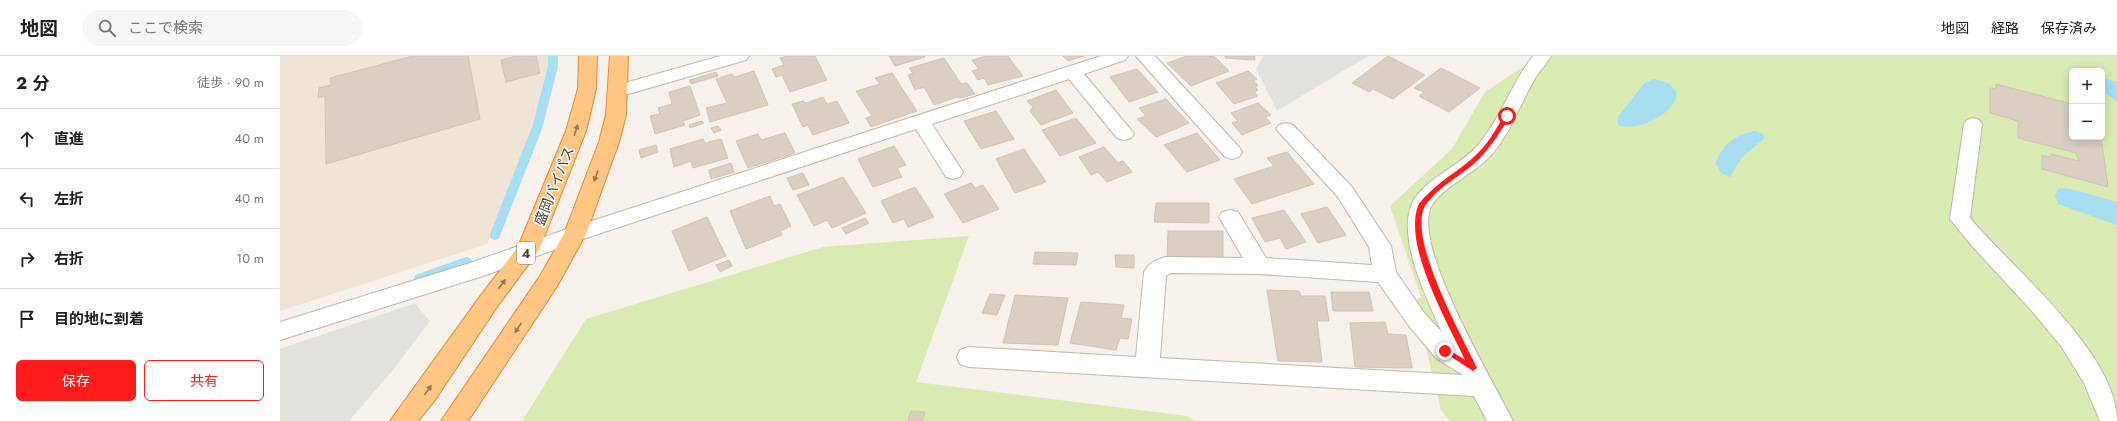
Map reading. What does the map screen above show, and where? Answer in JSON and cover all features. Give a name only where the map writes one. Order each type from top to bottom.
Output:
[{"type":"highway","name":"盛岡バイパス","points":[[403,421],[426,393],[489,301],[528,250],[576,131],[587,89],[588,56]]},
{"type":"highway","name":"4","points":[[454,421],[519,327],[548,282],[575,234],[609,142],[616,115],[619,56]]},
{"type":"street","points":[[618,91],[740,56]]},
{"type":"street","points":[[280,332],[478,269],[575,234],[1119,56]]},
{"type":"street","points":[[1145,56],[1232,152]]},
{"type":"street","points":[[1500,421],[1426,268],[1419,240],[1418,220],[1421,205],[1433,193],[1477,157],[1497,135],[1527,76],[1542,56]]},
{"type":"street","points":[[1072,71],[1124,134]]},
{"type":"street","points":[[920,121],[953,172]]},
{"type":"street","points":[[1286,129],[1345,192],[1380,246],[1381,260],[1385,274],[1417,320],[1445,351],[1478,377]]},
{"type":"street","points":[[1230,217],[1259,266]]},
{"type":"street","points":[[1147,367],[1155,272],[1165,266],[1259,266],[1385,274]]},
{"type":"street","points":[[969,357],[1147,367],[1478,377]]},
{"type":"lane","points":[[1973,124],[1970,156],[1965,178],[1960,219],[1995,259],[2040,305],[2071,346],[2093,378],[2112,421]]},
{"type":"shaded area","points":[[280,56],[550,56],[528,141],[487,244],[280,311]]},
{"type":"shaded area","points":[[1264,56],[1368,56],[1277,111],[1256,69]]},
{"type":"shaded area","points":[[415,303],[430,321],[393,370],[349,421],[280,421],[280,349]]},
{"type":"green space","points":[[1539,56],[2117,56],[2117,421],[1450,421],[1441,410],[1424,340],[1399,313],[1421,297],[1390,206],[1452,149],[1485,92]]},
{"type":"green space","points":[[969,236],[916,382],[1187,416],[1194,421],[522,421],[586,319],[823,247]]},
{"type":"water","points":[[1655,79],[1670,84],[1677,93],[1675,101],[1670,108],[1654,120],[1644,124],[1626,127],[1618,125],[1618,117],[1642,86],[1646,82]]},
{"type":"water","points":[[2105,79],[2117,82],[2117,101],[2105,93]]},
{"type":"water","points":[[1755,131],[1762,133],[1765,138],[1742,157],[1730,177],[1721,173],[1716,164],[1725,146],[1741,135]]},
{"type":"water","points":[[2059,188],[2071,189],[2117,202],[2117,225],[2058,204],[2055,196]]},
{"type":"building","points":[[413,56],[468,56],[480,119],[326,164],[325,96],[318,98],[319,88],[331,85],[330,78]]},
{"type":"building","points":[[516,56],[536,56],[540,73],[506,82],[501,60]]},
{"type":"building","points":[[788,56],[815,56],[827,80],[790,92],[782,75],[776,77],[772,69],[784,65],[780,58]]},
{"type":"building","points":[[889,56],[925,56],[925,57],[895,66]]},
{"type":"building","points":[[986,56],[1008,56],[1023,76],[988,85],[984,78],[978,80],[972,71],[979,69],[972,60]]},
{"type":"building","points":[[1063,56],[1084,56],[1068,61]]},
{"type":"building","points":[[1187,56],[1214,56],[1229,71],[1191,86],[1167,63]]},
{"type":"building","points":[[1225,56],[1255,56],[1255,60],[1225,58]]},
{"type":"building","points":[[1388,56],[1425,75],[1393,99],[1373,89],[1369,92],[1352,83]]},
{"type":"building","points":[[944,58],[961,84],[967,83],[975,94],[960,98],[957,97],[934,105],[924,87],[915,90],[908,75],[913,73],[909,68]]},
{"type":"building","points":[[1441,68],[1480,88],[1449,112],[1419,96],[1424,92],[1414,88]]},
{"type":"building","points":[[1137,69],[1158,92],[1129,102],[1110,77]]},
{"type":"building","points":[[754,71],[768,105],[710,122],[706,108],[727,103],[716,79],[732,74],[735,77]]},
{"type":"building","points":[[1248,71],[1257,79],[1253,81],[1258,85],[1255,87],[1258,90],[1254,92],[1258,96],[1234,104],[1216,83]]},
{"type":"building","points":[[716,72],[718,76],[691,84],[690,80]]},
{"type":"building","points":[[892,73],[917,111],[871,127],[866,118],[872,116],[856,91],[880,84],[875,78]]},
{"type":"building","points":[[1996,84],[2069,103],[2069,140],[2101,140],[2108,187],[2042,169],[2042,155],[2051,157],[2051,154],[2079,161],[2076,153],[2018,138],[2018,121],[1990,113],[1990,88],[1996,89]]},
{"type":"building","points":[[690,86],[700,115],[683,121],[685,125],[655,134],[650,116],[660,114],[658,108],[672,104],[669,92]]},
{"type":"building","points":[[1056,90],[1073,113],[1041,125],[1030,111],[1033,107],[1027,101]]},
{"type":"building","points":[[823,97],[827,104],[837,101],[849,123],[813,135],[808,125],[803,127],[792,104],[803,101],[806,103]]},
{"type":"building","points":[[1166,99],[1189,123],[1156,137],[1137,119],[1146,116],[1139,108]]},
{"type":"building","points":[[1258,103],[1271,115],[1265,117],[1271,123],[1242,135],[1232,123],[1238,121],[1231,113]]},
{"type":"building","points":[[996,111],[1014,139],[981,149],[964,121]]},
{"type":"building","points":[[1076,118],[1096,143],[1060,156],[1042,130]]},
{"type":"building","points":[[702,121],[704,123],[690,128],[689,125]]},
{"type":"building","points":[[718,126],[721,130],[714,133],[711,128]]},
{"type":"building","points":[[785,133],[795,153],[748,168],[736,141],[758,134],[761,140]]},
{"type":"building","points":[[1197,133],[1220,160],[1187,172],[1164,145]]},
{"type":"building","points":[[703,139],[705,143],[721,139],[728,158],[693,168],[691,161],[674,167],[670,149]]},
{"type":"building","points":[[656,145],[658,152],[641,158],[639,150]]},
{"type":"building","points":[[894,146],[906,165],[897,168],[902,177],[873,187],[858,159]]},
{"type":"building","points":[[1104,147],[1118,163],[1123,161],[1132,172],[1107,182],[1098,172],[1091,175],[1079,157]]},
{"type":"building","points":[[1024,149],[1046,182],[1015,193],[996,159]]},
{"type":"building","points":[[1287,152],[1314,184],[1252,204],[1234,179],[1274,166],[1267,158]]},
{"type":"building","points":[[731,163],[734,172],[711,179],[709,170]]},
{"type":"building","points":[[803,173],[809,185],[793,190],[787,178]]},
{"type":"building","points":[[843,177],[866,213],[832,228],[827,220],[814,226],[797,195]]},
{"type":"building","points":[[971,183],[975,188],[983,185],[999,209],[963,223],[944,194]]},
{"type":"building","points":[[915,187],[934,217],[908,227],[904,219],[893,223],[881,201]]},
{"type":"building","points":[[770,196],[774,206],[780,204],[791,226],[780,231],[782,235],[746,249],[730,211]]},
{"type":"building","points":[[1156,203],[1209,203],[1209,223],[1154,222]]},
{"type":"building","points":[[1327,207],[1346,235],[1318,243],[1301,214]]},
{"type":"building","points":[[1284,210],[1306,242],[1286,249],[1280,238],[1265,242],[1252,218]]},
{"type":"building","points":[[707,217],[726,256],[689,271],[672,231]]},
{"type":"building","points":[[865,218],[869,223],[846,234],[842,228]]},
{"type":"building","points":[[1168,231],[1223,231],[1223,261],[1167,260]]},
{"type":"building","points":[[1035,252],[1078,253],[1076,265],[1033,264]]},
{"type":"building","points":[[1115,255],[1134,255],[1134,268],[1116,267]]},
{"type":"building","points":[[729,260],[732,266],[720,272],[716,265]]},
{"type":"building","points":[[1267,290],[1299,291],[1301,296],[1325,296],[1329,321],[1317,321],[1322,362],[1278,361]]},
{"type":"building","points":[[1331,292],[1369,292],[1373,311],[1333,311]]},
{"type":"building","points":[[990,294],[1005,295],[997,315],[982,313]]},
{"type":"building","points":[[1015,295],[1068,298],[1058,345],[1003,343]]},
{"type":"building","points":[[1081,302],[1124,305],[1121,318],[1132,319],[1128,339],[1120,338],[1116,350],[1070,343]]},
{"type":"building","points":[[1385,322],[1388,334],[1406,335],[1412,368],[1355,367],[1350,323]]},
{"type":"building","points":[[911,411],[925,412],[922,421],[908,421]]},
{"type":"waterway","points":[[495,235],[537,128],[553,66],[553,56]]},
{"type":"waterway","points":[[419,279],[467,262]]},
{"type":"route","points":[[1445,351],[1473,368],[1426,268],[1419,240],[1418,220],[1421,205],[1433,193],[1477,157],[1497,135],[1507,116]]}]
